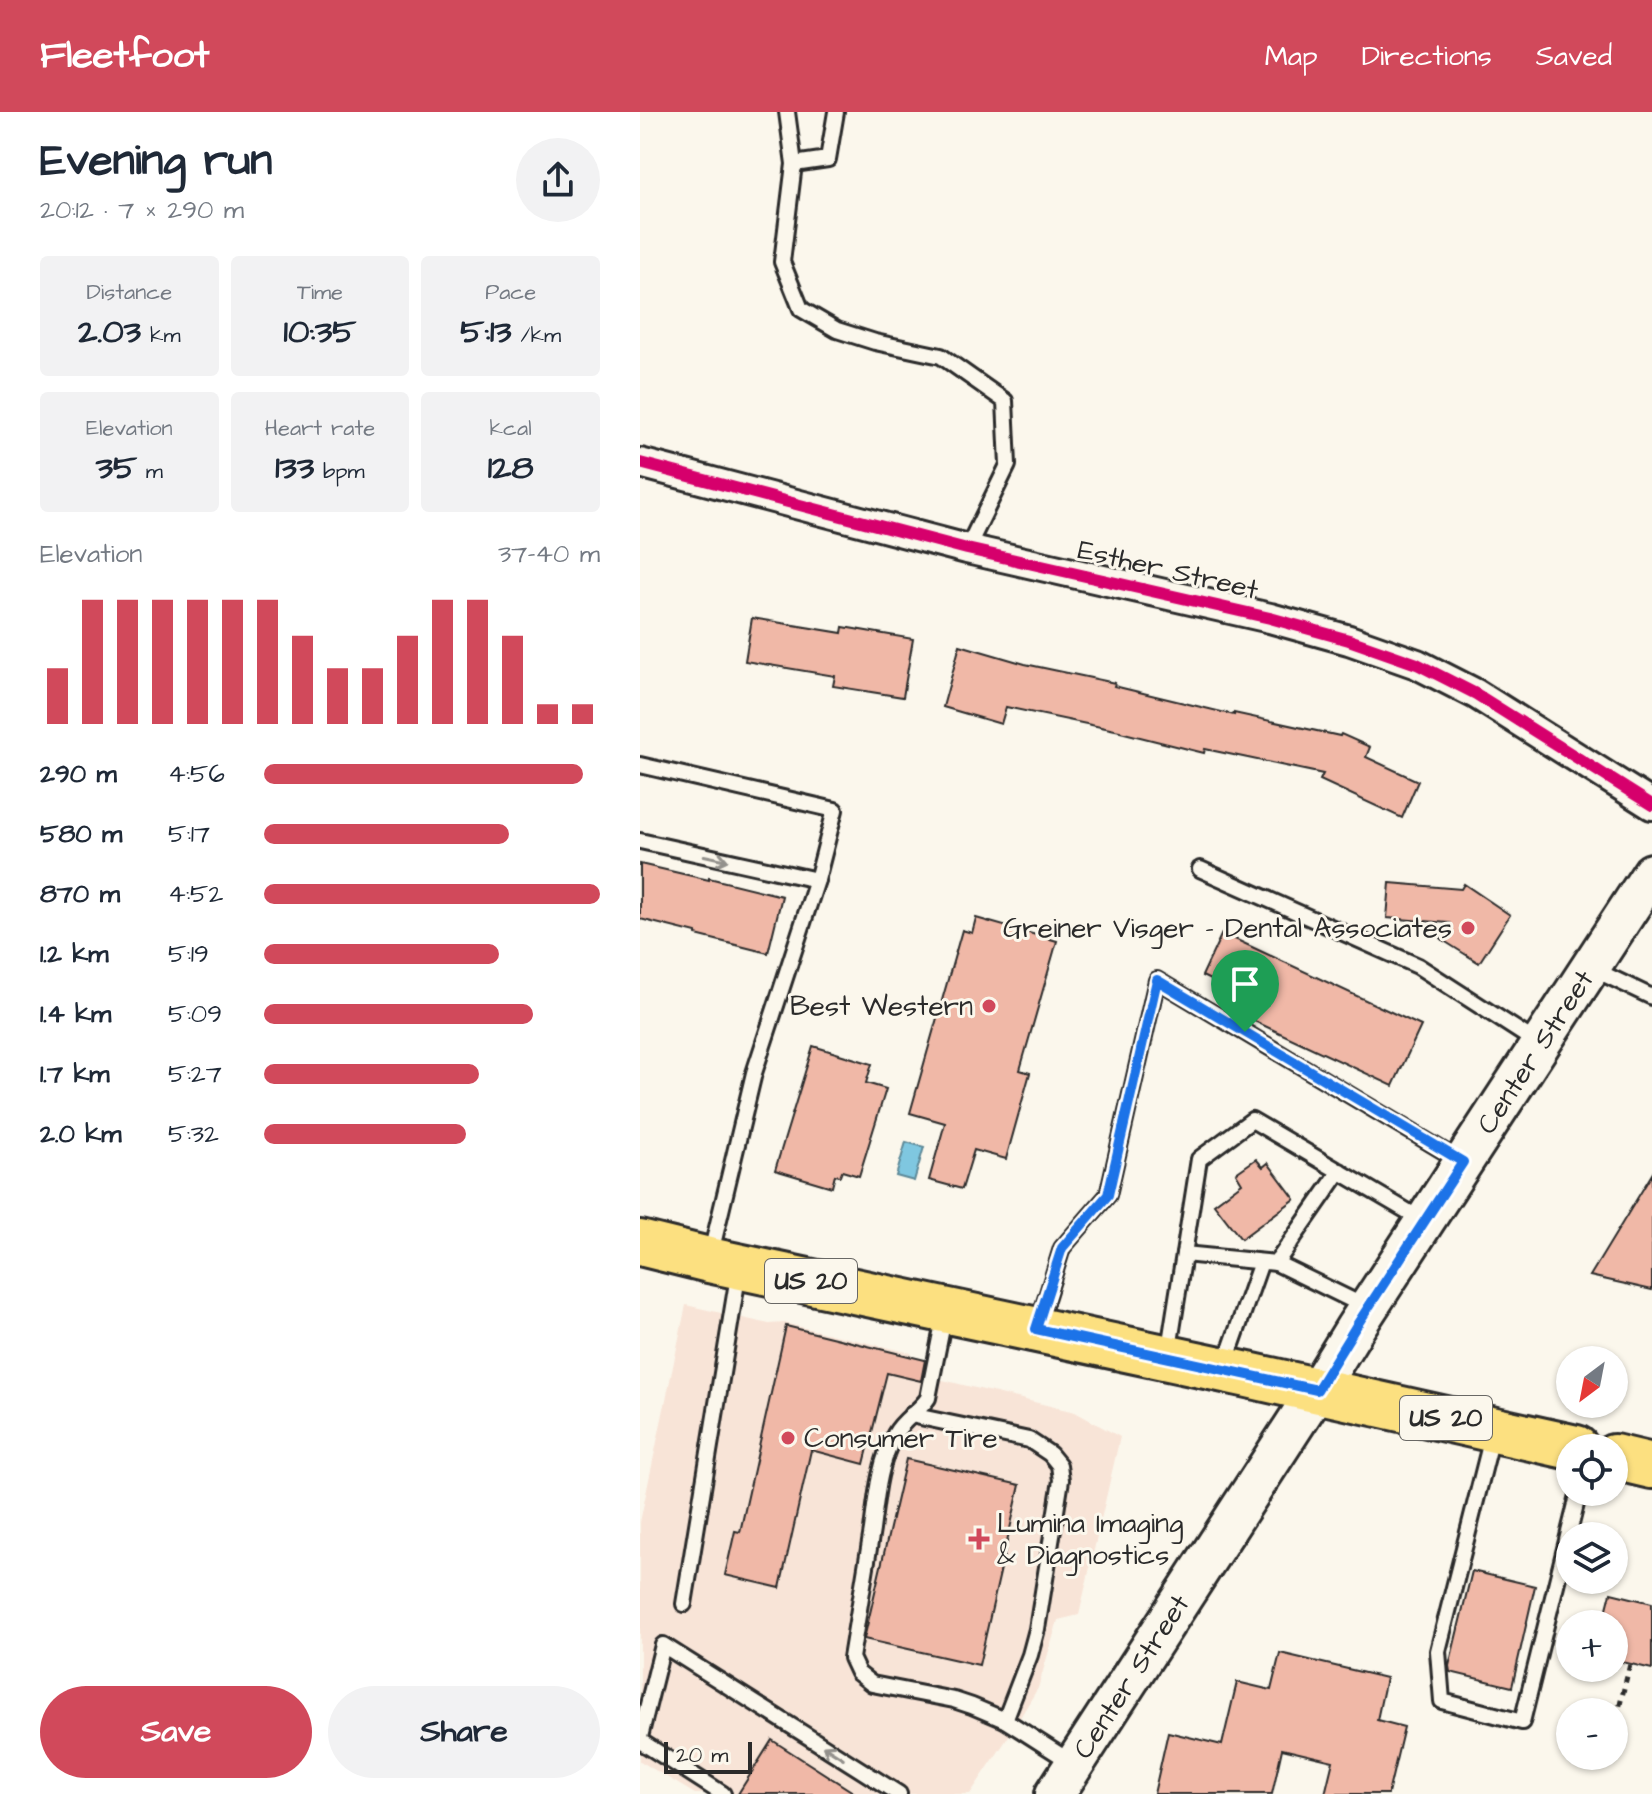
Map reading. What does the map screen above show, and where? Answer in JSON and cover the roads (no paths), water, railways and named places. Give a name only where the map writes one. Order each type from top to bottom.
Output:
[{"type":"main road","name":"Center Street","points":[[1064,1779],[1652,873]]},
{"type":"main road","name":"US 20","points":[[640,1243],[1556,1443]]},
{"type":"main road","points":[[1628,1460],[1652,1466]]},
{"type":"street","name":"Esther Street","points":[[640,463],[967,549],[1270,618],[1349,640],[1417,664],[1476,694],[1652,805]]},
{"type":"lane","points":[[787,112],[794,164],[782,262],[801,309],[837,330],[875,342],[941,356],[1005,401],[1008,465],[967,549]]},
{"type":"lane","points":[[794,164],[828,159],[836,112]]},
{"type":"lane","points":[[640,765],[835,810],[817,880],[754,1073],[724,1263],[684,1604]]},
{"type":"lane","points":[[640,841],[817,880]]},
{"type":"lane","points":[[1200,869],[1418,966],[1540,1044]]},
{"type":"lane","points":[[1590,968],[1652,997]]},
{"type":"lane","points":[[1036,1329],[1062,1248],[1108,1195],[1157,980],[1463,1162]]},
{"type":"lane","points":[[1167,1358],[1199,1159],[1252,1120],[1424,1221]]},
{"type":"lane","points":[[1276,1263],[1340,1171]]},
{"type":"lane","points":[[1184,1254],[1276,1263],[1368,1308]]},
{"type":"lane","points":[[1223,1369],[1261,1262]]},
{"type":"lane","points":[[945,1309],[928,1398],[901,1425],[885,1459],[851,1658],[858,1673],[872,1684],[954,1700],[1005,1720],[1064,1779]]},
{"type":"lane","points":[[911,1415],[1029,1440],[1050,1454],[1059,1465],[1061,1480],[1037,1629],[1005,1720]]},
{"type":"lane","points":[[1494,1429],[1438,1651],[1442,1701],[1522,1722],[1576,1506]]},
{"type":"lane","points":[[723,1794],[640,1739],[663,1645],[899,1794]]},
{"type":"water","points":[[906,1142],[924,1147],[914,1181],[896,1176]]},
{"type":"place","name":"Greiner Visger - Dental Associates","points":[[1468,928]]},
{"type":"place","name":"Best Western","points":[[989,1006]]},
{"type":"place","name":"Consumer Tire","points":[[788,1438]]},
{"type":"place","name":"Lumina Imaging & Diagnostics","points":[[979,1539]]}]
